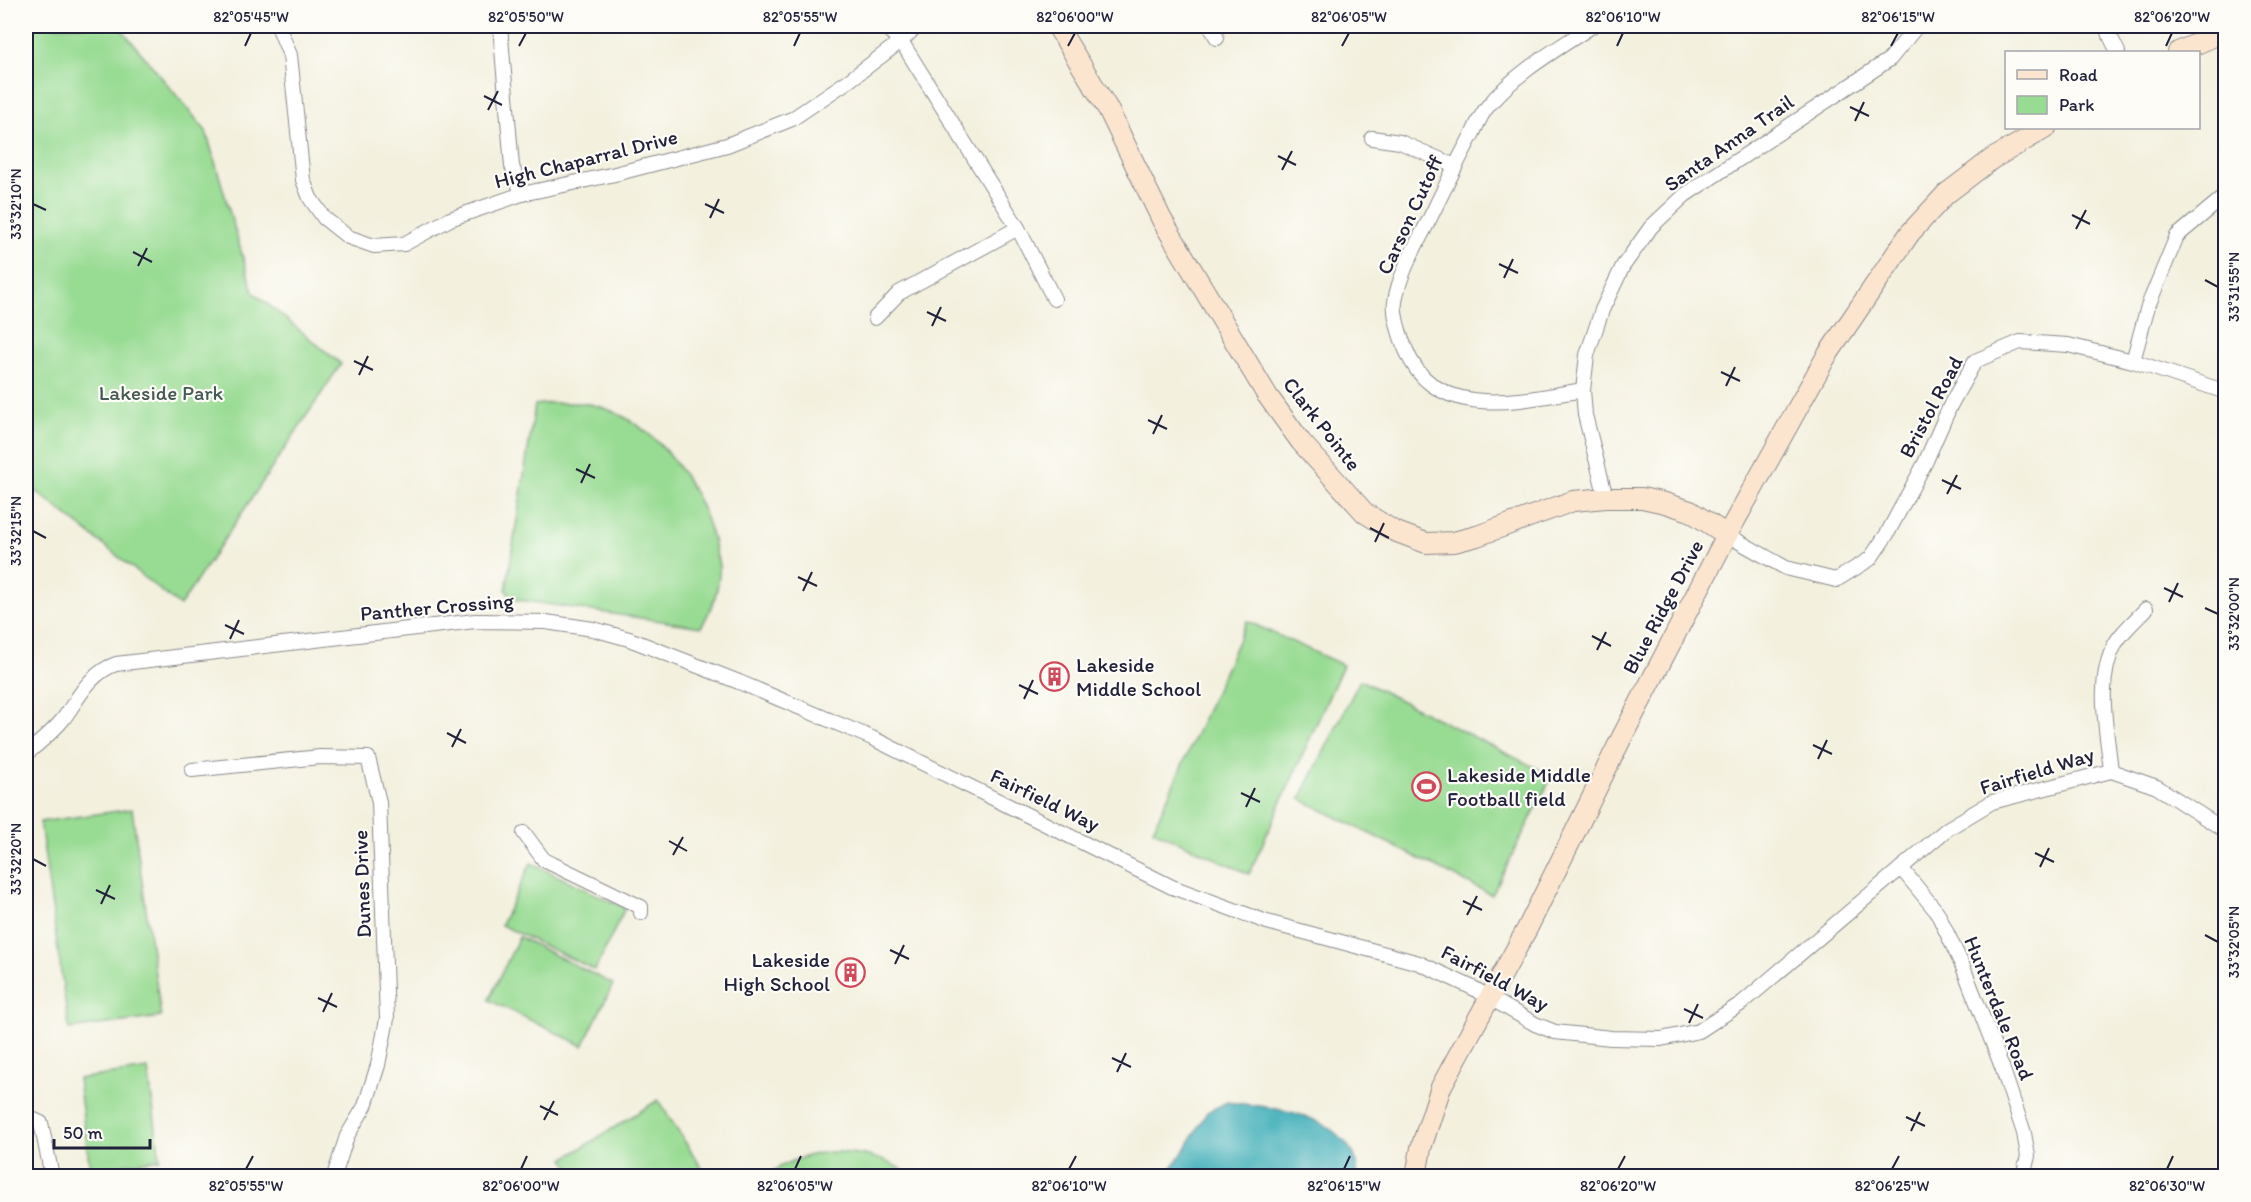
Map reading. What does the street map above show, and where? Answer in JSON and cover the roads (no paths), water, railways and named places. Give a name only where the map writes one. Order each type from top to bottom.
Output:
[{"type":"street","name":"High Chaparral Drive","points":[[278,26],[290,55],[303,180],[310,198],[324,218],[348,237],[374,246],[404,244],[450,219],[522,194],[615,174],[727,145],[782,124],[841,86],[901,41],[917,26]]},
{"type":"street","points":[[500,26],[512,166],[522,194]]},
{"type":"street","points":[[884,26],[901,41],[1018,228],[1054,299]]},
{"type":"street","name":"Clark Pointe","points":[[1057,26],[1107,109],[1162,220],[1267,395],[1301,442],[1365,513],[1394,531],[1426,543],[1445,542],[1478,536],[1572,501],[1642,498],[1690,512],[1727,535]]},
{"type":"street","points":[[1210,26],[1217,38]]},
{"type":"street","name":"Carson Cutoff","points":[[1583,390],[1533,398],[1483,402],[1453,398],[1426,381],[1409,360],[1401,339],[1394,303],[1403,275],[1455,166],[1487,107],[1514,78],[1592,26]]},
{"type":"street","name":"Santa Anna Trail","points":[[1606,498],[1585,415],[1583,390],[1587,355],[1602,310],[1623,266],[1651,227],[1685,195],[1890,59],[1917,26]]},
{"type":"street","points":[[2105,26],[2118,51]]},
{"type":"street","points":[[2180,51],[2226,31]]},
{"type":"street","name":"Blue Ridge Drive","points":[[1416,1176],[1421,1148],[1441,1087],[1527,929],[1623,735],[1727,535],[1826,357],[1910,233],[1946,194],[1992,159],[2044,129]]},
{"type":"street","points":[[1372,138],[1400,142],[1455,166]]},
{"type":"street","points":[[2133,361],[2148,306],[2177,236],[2226,195]]},
{"type":"street","points":[[875,318],[899,293],[1018,228]]},
{"type":"street","name":"Bristol Road","points":[[1727,535],[1786,568],[1836,580],[1870,559],[1887,534],[1925,463],[1951,404],[1975,360],[2020,342],[2068,345],[2133,361],[2226,392]]},
{"type":"street","points":[[2111,771],[2104,705],[2106,666],[2116,642],[2146,609]]},
{"type":"street","name":"Panther Crossing","points":[[26,754],[48,736],[63,719],[85,687],[105,668],[116,664],[475,621],[505,620],[593,628],[628,639],[739,681],[872,738]]},
{"type":"street","name":"Fairfield Way","points":[[872,738],[1172,887],[1267,922],[1419,963],[1473,988],[1535,1024],[1555,1032],[1611,1038],[1661,1039],[1699,1031],[1742,1003],[1947,829],[1992,802],[2111,771],[2157,787],[2226,831]]},
{"type":"street","name":"Dunes Drive","points":[[192,770],[320,757],[368,758],[380,813],[387,1018],[378,1065],[365,1106],[347,1136],[334,1176]]},
{"type":"street","points":[[524,833],[544,860],[641,907],[641,913]]},
{"type":"street","name":"Hunterdale Road","points":[[1901,868],[1937,912],[1963,967],[2002,1067],[2024,1134],[2028,1156],[2023,1176]]},
{"type":"street","points":[[26,1119],[30,1118],[41,1123],[52,1176]]},
{"type":"water","points":[[1227,1102],[1280,1109],[1314,1120],[1329,1128],[1353,1153],[1358,1176],[1166,1176],[1207,1112]]},
{"type":"place","name":"Lakeside Middle School","points":[[1055,677]]},
{"type":"place","name":"Lakeside Middle Football field","points":[[1426,787]]},
{"type":"place","name":"Lakeside High School","points":[[851,972]]},
{"type":"park label","name":"Lakeside Park","points":[[161,393]]}]
